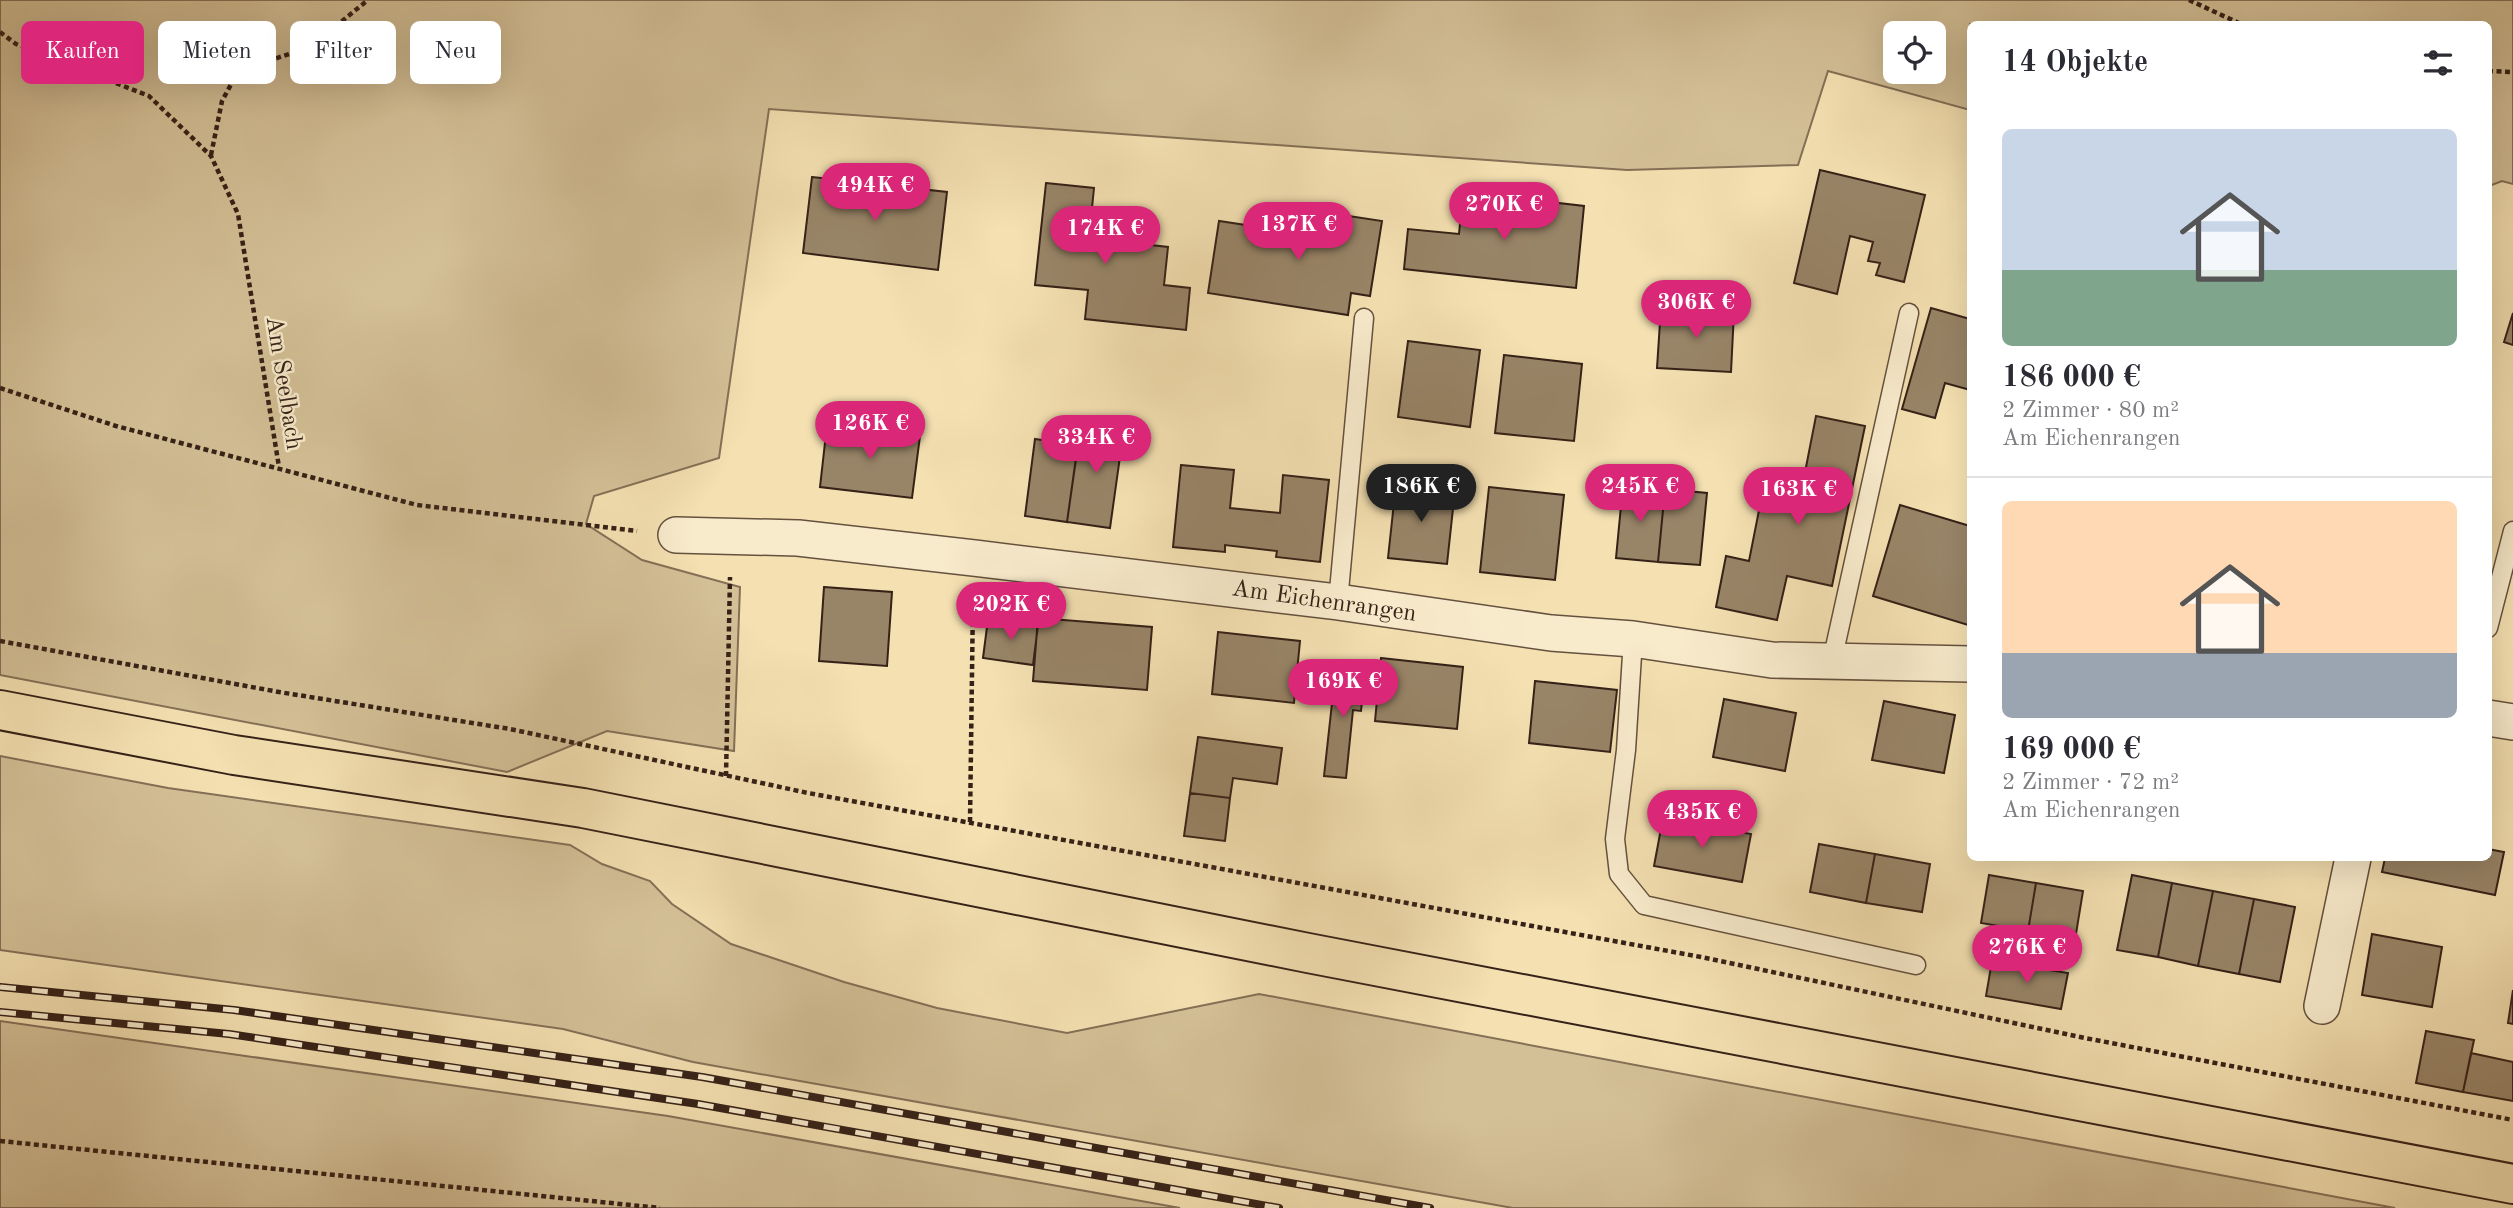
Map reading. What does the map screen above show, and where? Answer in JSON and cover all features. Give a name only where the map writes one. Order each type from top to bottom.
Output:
[{"type":"main road","points":[[0,710],[234,755],[583,808],[1308,953],[2513,1184]]},
{"type":"street","name":"Am Eichenrangen","points":[[676,535],[798,538],[974,558],[1338,602],[1551,634],[1633,639],[1772,660],[1967,664]]},
{"type":"street","points":[[2492,719],[2513,722]]},
{"type":"street","points":[[2322,1006],[2352,861]]},
{"type":"lane","points":[[1832,661],[1909,313]]},
{"type":"lane","points":[[1338,602],[1364,318]]},
{"type":"lane","points":[[2492,612],[2513,531]]},
{"type":"lane","points":[[1633,639],[1626,750],[1615,839],[1619,874],[1643,905],[1916,965]]},
{"type":"path","points":[[211,156],[222,101],[234,79],[256,65],[310,47],[368,0]]},
{"type":"path","points":[[2189,0],[2234,21]]},
{"type":"path","name":"Am Seelbach","points":[[0,32],[16,44],[149,96],[211,156],[238,214],[279,467],[417,505],[676,535]]},
{"type":"path","points":[[2492,71],[2513,72]]},
{"type":"path","points":[[0,388],[117,425],[279,467]]},
{"type":"path","points":[[726,776],[731,537]]},
{"type":"path","points":[[970,822],[974,558]]},
{"type":"path","points":[[0,641],[279,692],[510,729],[726,776],[1701,957],[2085,1038],[2513,1120]]},
{"type":"path","points":[[0,1141],[660,1208]]},
{"type":"shaded area","points":[[0,0],[2513,0],[2513,184],[2502,181],[2492,185],[2492,21],[1967,21],[1967,109],[1828,71],[1798,165],[1627,170],[769,109],[719,458],[594,496],[586,524],[642,560],[740,587],[734,751],[607,731],[507,772],[0,675]]},
{"type":"shaded area","points":[[0,756],[168,788],[570,845],[602,864],[650,881],[672,904],[731,944],[844,982],[937,1008],[1067,1033],[1259,994],[2395,1208],[1513,1208],[693,1062],[563,1029],[0,950]]},
{"type":"shaded area","points":[[0,1021],[668,1116],[1180,1208],[0,1208]]},
{"type":"building","points":[[1820,170],[1925,195],[1904,282],[1876,275],[1880,263],[1868,261],[1873,242],[1850,236],[1837,294],[1794,283]]},
{"type":"building","points":[[812,177],[947,192],[938,270],[803,253]]},
{"type":"building","points":[[1046,183],[1094,188],[1089,238],[1168,247],[1164,285],[1190,288],[1186,330],[1085,319],[1088,290],[1035,285]]},
{"type":"building","points":[[1463,192],[1584,206],[1576,288],[1404,269],[1408,229],[1459,234]]},
{"type":"building","points":[[1303,209],[1382,221],[1370,296],[1351,293],[1348,315],[1208,293],[1219,221],[1299,233]]},
{"type":"building","points":[[1661,307],[1734,312],[1731,372],[1657,368]]},
{"type":"building","points":[[1931,308],[1967,318],[1967,389],[1945,383],[1935,418],[1902,409]]},
{"type":"building","points":[[2513,313],[2513,345],[2504,342]]},
{"type":"building","points":[[1408,341],[1480,350],[1470,427],[1398,417]]},
{"type":"building","points":[[1504,355],[1582,364],[1574,441],[1495,433]]},
{"type":"building","points":[[1816,416],[1865,426],[1832,586],[1787,576],[1777,620],[1716,607],[1726,556],[1749,561],[1762,495],[1799,503]]},
{"type":"building","points":[[1081,422],[1124,428],[1110,528],[1067,522]]},
{"type":"building","points":[[827,425],[920,436],[912,498],[820,487]]},
{"type":"building","points":[[1035,439],[1078,445],[1067,522],[1025,516]]},
{"type":"building","points":[[1181,465],[1234,470],[1230,508],[1280,513],[1283,475],[1329,480],[1320,562],[1276,557],[1277,551],[1225,545],[1225,552],[1173,547]]},
{"type":"building","points":[[1396,484],[1455,490],[1447,564],[1388,558]]},
{"type":"building","points":[[1623,485],[1665,489],[1658,562],[1616,558]]},
{"type":"building","points":[[1489,487],[1564,495],[1555,580],[1480,572]]},
{"type":"building","points":[[1665,489],[1707,493],[1700,565],[1658,562]]},
{"type":"building","points":[[1900,505],[1967,525],[1967,625],[1873,596]]},
{"type":"building","points":[[824,587],[892,592],[887,666],[819,661]]},
{"type":"building","points":[[1038,618],[1152,627],[1147,690],[1033,681]]},
{"type":"building","points":[[988,619],[1038,625],[1033,665],[983,658]]},
{"type":"building","points":[[1218,632],[1300,641],[1294,703],[1212,694]]},
{"type":"building","points":[[1381,658],[1463,667],[1457,729],[1375,721]]},
{"type":"building","points":[[1336,667],[1365,671],[1361,711],[1353,710],[1346,778],[1324,776]]},
{"type":"building","points":[[1535,681],[1617,690],[1610,752],[1529,743]]},
{"type":"building","points":[[1724,699],[1796,713],[1785,771],[1713,757]]},
{"type":"building","points":[[1884,701],[1955,715],[1944,773],[1872,760]]},
{"type":"building","points":[[1198,737],[1282,748],[1277,784],[1233,778],[1230,798],[1190,793]]},
{"type":"building","points":[[1190,793],[1230,798],[1225,841],[1184,836]]},
{"type":"building","points":[[1663,818],[1751,834],[1742,882],[1654,866]]},
{"type":"building","points":[[1819,844],[1875,854],[1866,903],[1810,892]]},
{"type":"building","points":[[2492,850],[2504,852],[2495,895],[2382,872],[2384,861],[2492,861]]},
{"type":"building","points":[[1875,854],[1930,864],[1922,912],[1866,903]]},
{"type":"building","points":[[1989,875],[2036,883],[2028,931],[1981,923]]},
{"type":"building","points":[[2132,875],[2172,883],[2158,957],[2117,950]]},
{"type":"building","points":[[2036,883],[2083,891],[2075,940],[2028,931]]},
{"type":"building","points":[[2172,883],[2213,891],[2198,966],[2158,957]]},
{"type":"building","points":[[2213,891],[2254,899],[2239,974],[2198,966]]},
{"type":"building","points":[[2254,899],[2295,907],[2280,982],[2239,974]]},
{"type":"building","points":[[2372,934],[2442,947],[2432,1007],[2362,995]]},
{"type":"building","points":[[1992,961],[2068,973],[2061,1009],[1986,996]]},
{"type":"building","points":[[2513,990],[2513,1024],[2508,1023]]},
{"type":"building","points":[[2426,1031],[2474,1040],[2463,1092],[2416,1083]]},
{"type":"building","points":[[2471,1053],[2513,1062],[2513,1101],[2463,1092]]},
{"type":"railway","points":[[0,987],[234,1010],[702,1077],[1430,1208]]},
{"type":"railway","points":[[0,1012],[229,1034],[698,1104],[1279,1208]]}]
